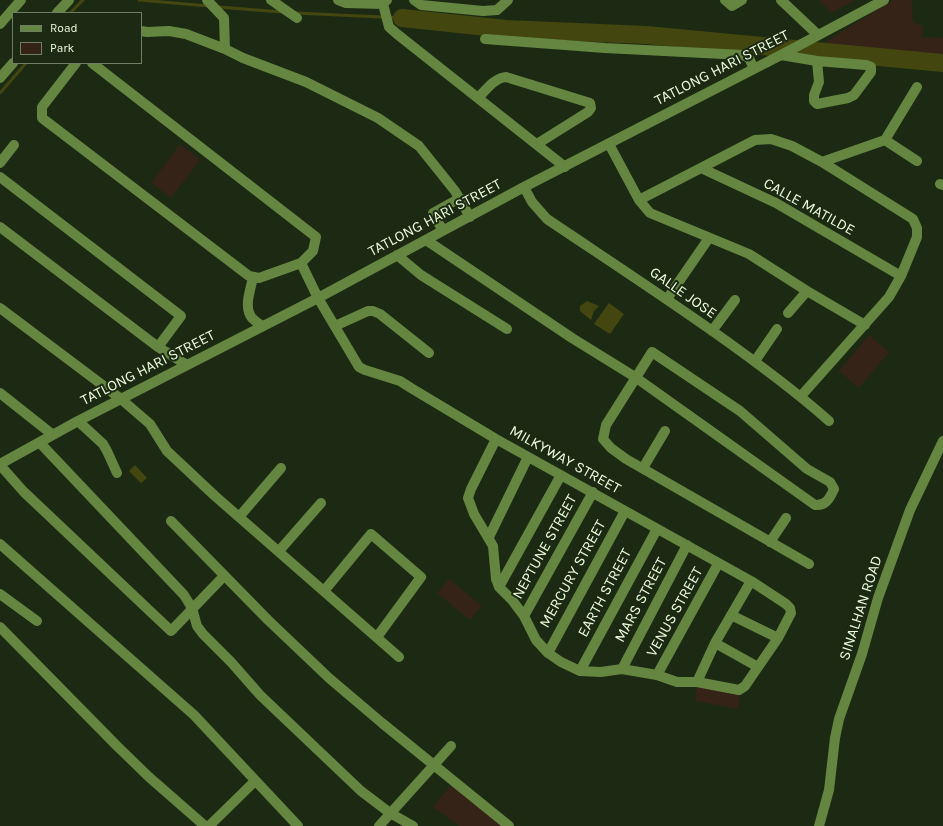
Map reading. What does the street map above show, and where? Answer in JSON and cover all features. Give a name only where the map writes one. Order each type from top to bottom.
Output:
[{"type":"street","points":[[0,24],[21,0]]},
{"type":"street","points":[[58,12],[69,0]]},
{"type":"street","points":[[207,0],[224,18],[225,49]]},
{"type":"street","points":[[271,0],[297,18]]},
{"type":"street","points":[[338,0],[346,3],[385,5],[389,27],[566,167]]},
{"type":"street","points":[[414,0],[421,5],[483,11],[497,10],[508,0]]},
{"type":"street","points":[[725,0],[732,6],[742,0]]},
{"type":"street","points":[[781,0],[813,38]]},
{"type":"street","name":"TATLONG HARI STREET","points":[[0,465],[78,421],[318,298],[470,218],[524,187],[566,167],[884,0]]},
{"type":"street","points":[[142,31],[169,31],[186,34],[306,82],[378,118],[419,146],[460,198],[470,218]]},
{"type":"street","points":[[485,39],[605,48],[743,55],[749,58],[754,69]]},
{"type":"street","points":[[785,53],[817,61],[866,65],[870,67],[872,72],[854,95],[848,98],[817,104],[814,100],[814,95],[819,82],[817,61]]},
{"type":"street","points":[[0,78],[12,64]]},
{"type":"street","points":[[75,64],[42,107],[42,118],[249,276],[259,278],[301,263],[313,251],[316,237],[93,64]]},
{"type":"street","points":[[478,98],[499,77],[506,77],[590,103],[591,108],[588,112],[537,144]]},
{"type":"street","points":[[822,162],[885,140],[917,87]]},
{"type":"street","points":[[639,200],[756,140],[771,139],[792,146],[822,162],[913,219],[917,228],[917,237],[901,276],[888,297],[801,396]]},
{"type":"street","points":[[885,140],[917,161]]},
{"type":"street","points":[[609,144],[639,200],[650,213],[749,254],[864,325]]},
{"type":"street","points":[[0,163],[14,145]]},
{"type":"street","name":"CALLE MATILDE","points":[[701,168],[776,203],[901,276]]},
{"type":"street","points":[[0,177],[181,316],[158,348]]},
{"type":"street","name":"GALLE JOSE","points":[[524,187],[532,202],[547,219],[667,299],[755,361],[801,396],[829,421]]},
{"type":"street","points":[[443,231],[433,213],[460,198]]},
{"type":"street","points":[[0,227],[158,348],[188,365]]},
{"type":"street","points":[[667,299],[709,238]]},
{"type":"street","points":[[426,240],[572,338],[635,377],[815,505],[819,506],[825,503],[831,496],[834,489],[830,482],[807,469],[740,411],[652,352],[635,377],[606,425],[603,439],[611,448],[809,564]]},
{"type":"street","points":[[398,255],[421,276],[507,329]]},
{"type":"street","name":"MILKYWAY STREET","points":[[301,263],[318,298],[360,366],[365,370],[400,382],[496,439],[593,492],[718,564],[751,581],[790,608],[791,613],[778,638]]},
{"type":"street","points":[[253,277],[248,304],[249,311],[251,317],[262,326]]},
{"type":"street","points":[[788,313],[807,291]]},
{"type":"street","points":[[712,331],[734,300]]},
{"type":"street","points":[[0,308],[121,399],[150,424],[167,451],[239,517],[399,657]]},
{"type":"street","points":[[335,326],[368,311],[373,311],[380,314],[429,353]]},
{"type":"street","points":[[755,361],[777,329]]},
{"type":"street","points":[[0,392],[53,435]]},
{"type":"street","points":[[78,421],[103,444],[117,473]]},
{"type":"street","points":[[643,468],[665,431]]},
{"type":"street","points":[[496,439],[468,498],[474,514],[493,546],[496,579],[499,587],[512,600],[524,616],[536,640],[548,653],[561,662],[580,671],[602,672],[622,669],[657,675],[677,682],[697,682],[739,690],[745,686],[778,638],[731,615]]},
{"type":"street","name":"SINALHAN ROAD","points":[[819,826],[829,790],[835,738],[839,719],[862,654],[878,598],[910,510],[943,441]]},
{"type":"street","points":[[40,443],[184,595],[192,608],[197,626],[203,634],[231,662],[260,695],[361,791],[390,812],[414,826]]},
{"type":"street","points":[[488,537],[528,457]]},
{"type":"street","points":[[0,465],[24,492],[171,631],[224,576]]},
{"type":"street","points":[[239,517],[281,468]]},
{"type":"street","points":[[499,587],[561,475]]},
{"type":"street","name":"NEPTUNE STREET","points":[[524,616],[593,492]]},
{"type":"street","points":[[278,551],[321,503]]},
{"type":"street","name":"MERCURY STREET","points":[[548,653],[625,511]]},
{"type":"street","points":[[770,542],[786,518]]},
{"type":"street","points":[[171,521],[268,620],[329,678],[509,826]]},
{"type":"street","name":"EARTH STREET","points":[[580,671],[657,529]]},
{"type":"street","points":[[324,591],[371,534],[421,577],[377,637]]},
{"type":"street","points":[[0,544],[194,714],[298,826]]},
{"type":"street","name":"MARS STREET","points":[[622,669],[687,545]]},
{"type":"street","name":"VENUS STREET","points":[[657,675],[718,564]]},
{"type":"street","points":[[697,682],[715,643],[751,581]]},
{"type":"street","points":[[0,594],[37,621]]},
{"type":"street","points":[[0,627],[118,747],[149,777],[205,826]]},
{"type":"street","points":[[715,643],[758,667]]},
{"type":"street","points":[[379,826],[451,746]]},
{"type":"street","points":[[209,826],[255,781]]},
{"type":"green space","points":[[819,0],[855,0],[832,13]]},
{"type":"green space","points":[[893,0],[912,0],[913,22],[923,26],[921,37],[943,38],[943,63],[811,51]]},
{"type":"green space","points":[[180,144],[200,160],[171,198],[151,183]]},
{"type":"green space","points":[[869,335],[889,352],[859,388],[839,371]]},
{"type":"green space","points":[[449,579],[482,606],[470,620],[437,593]]},
{"type":"green space","points":[[697,685],[740,693],[738,709],[695,701]]},
{"type":"green space","points":[[452,784],[504,826],[459,826],[433,807]]},
{"type":"shaded area","points":[[587,301],[599,306],[594,311],[591,320],[580,311],[580,306]]},
{"type":"shaded area","points":[[609,303],[624,314],[610,334],[594,324]]},
{"type":"shaded area","points":[[135,465],[147,478],[141,483],[129,471]]},
{"type":"waterway","points":[[71,12],[83,0]]},
{"type":"waterway","points":[[139,0],[209,6]]},
{"type":"waterway","points":[[218,7],[282,12]]},
{"type":"waterway","points":[[296,13],[402,18]]},
{"type":"waterway","points":[[402,18],[506,29],[646,35],[943,63]]},
{"type":"waterway","points":[[0,93],[25,64]]}]
